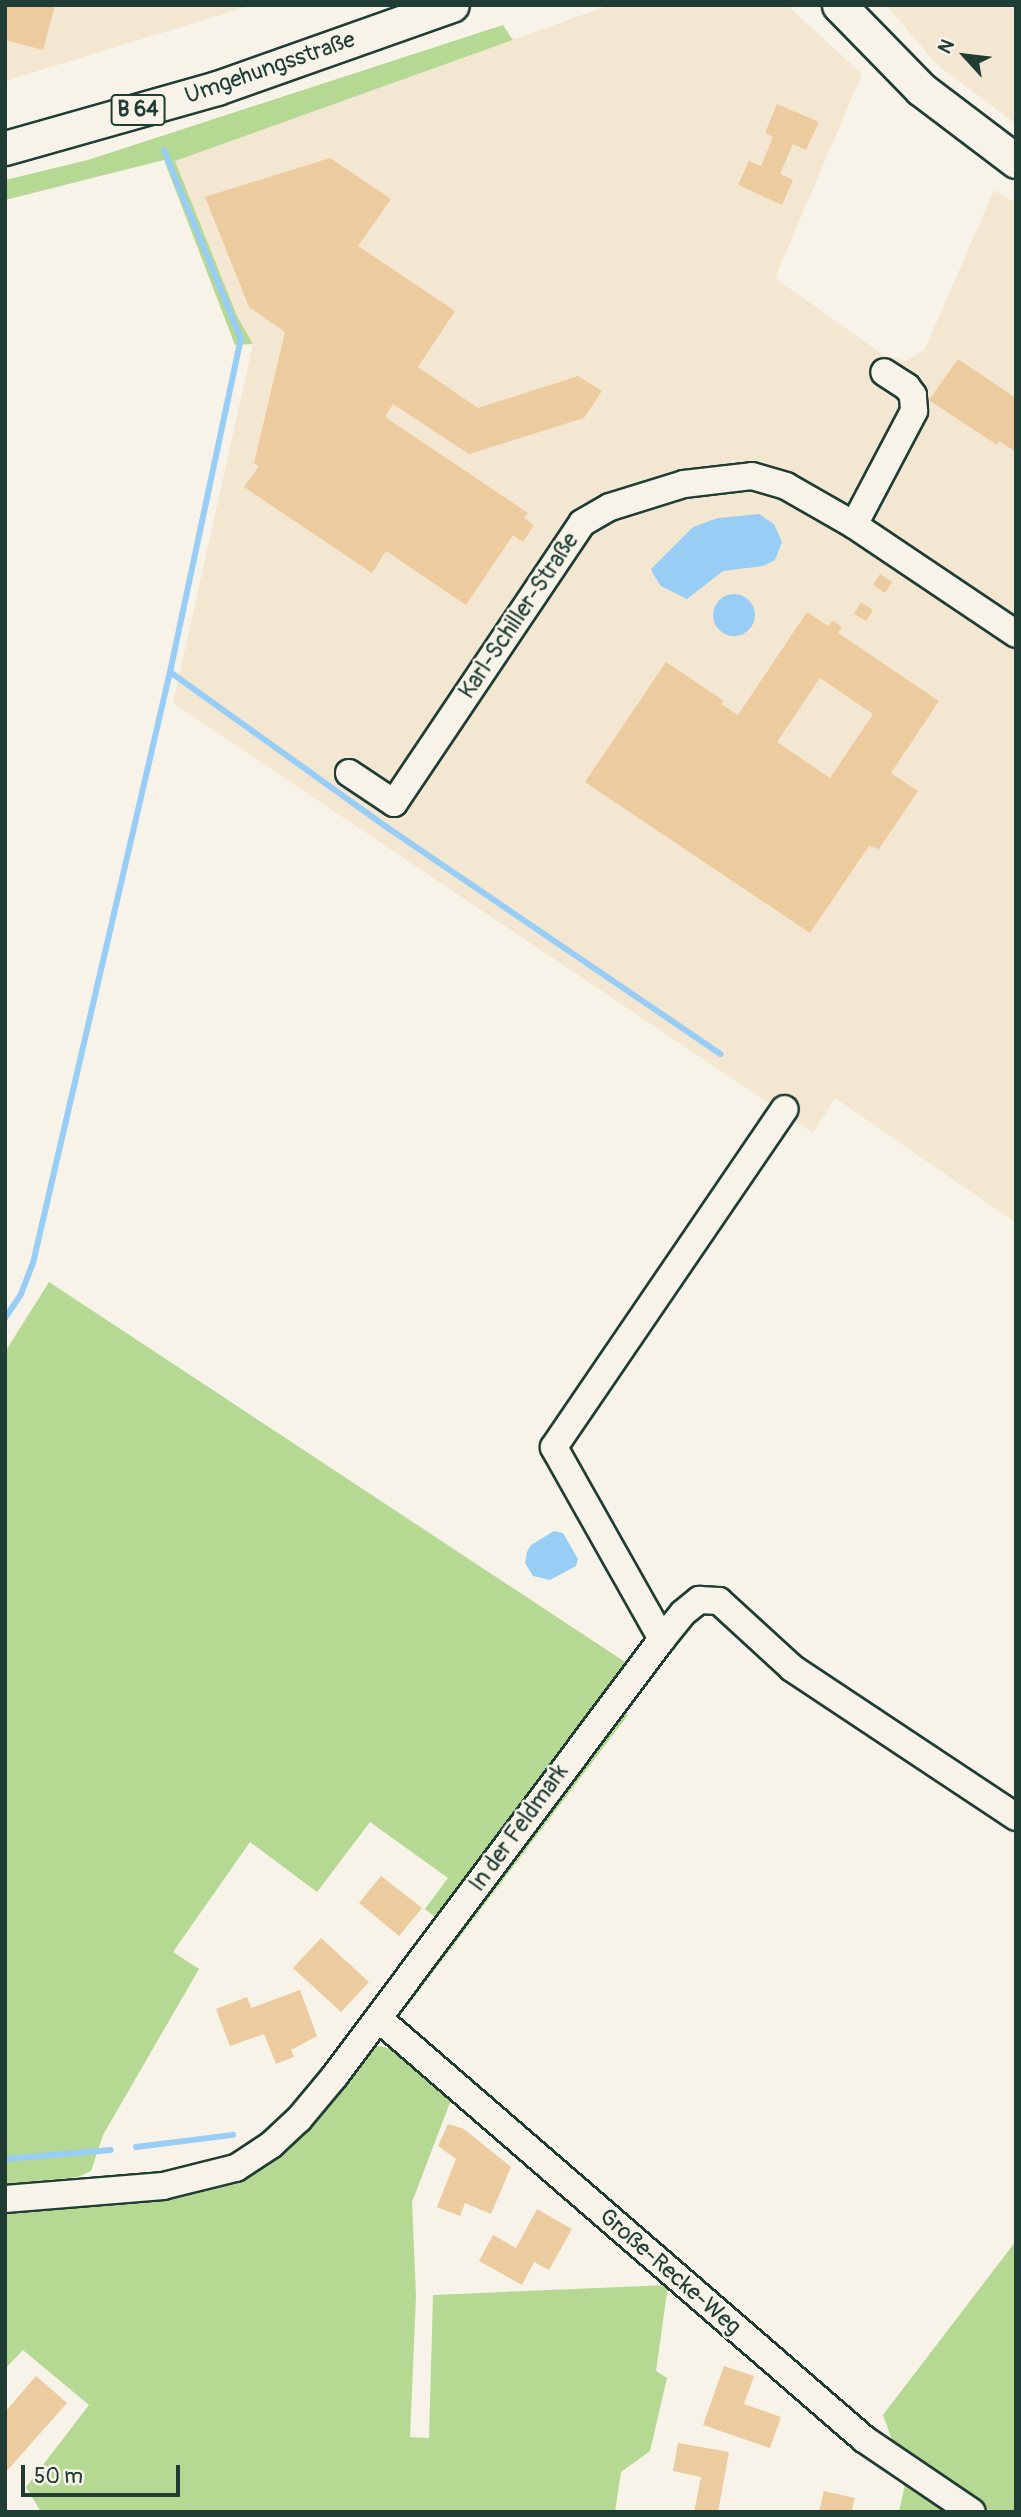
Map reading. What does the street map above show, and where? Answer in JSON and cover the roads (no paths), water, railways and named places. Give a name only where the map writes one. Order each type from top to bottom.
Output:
[{"type":"main road","name":"Umgehungsstraße","points":[[5,148],[217,88],[452,5]]},
{"type":"main road","points":[[838,5],[921,89],[1016,161]]},
{"type":"street","points":[[854,525],[914,411],[914,395],[884,372]]},
{"type":"street","name":"Karl-Schiller-Straße","points":[[349,773],[394,803],[582,523],[610,507],[684,484],[752,476],[786,485],[854,525],[1016,634]]},
{"type":"street","points":[[662,1639],[554,1447],[785,1109]]},
{"type":"street","name":"In der Feldmark","points":[[5,2200],[163,2186],[236,2168],[271,2146],[299,2119],[379,2019],[662,1639],[683,1613],[699,1600],[719,1601],[792,1668],[1016,1816]]},
{"type":"street","name":"Große-Recke-Weg","points":[[379,2019],[864,2439],[972,2512]]},
{"type":"water","points":[[759,514],[774,524],[782,542],[775,560],[763,566],[723,571],[687,599],[661,586],[653,574],[651,569],[693,527],[718,518]]},
{"type":"water","points":[[734,594],[749,600],[755,615],[749,630],[734,636],[719,630],[713,615],[719,600]]},
{"type":"water","points":[[554,1531],[563,1533],[578,1559],[576,1566],[550,1580],[533,1576],[525,1563],[527,1552],[531,1545]]},
{"type":"waterway","points":[[5,1318],[21,1294],[33,1263],[170,672],[241,339],[164,150]]},
{"type":"waterway","points":[[170,672],[388,828],[721,1054]]},
{"type":"waterway","points":[[136,2147],[233,2135]]},
{"type":"waterway","points":[[5,2159],[111,2150]]}]
